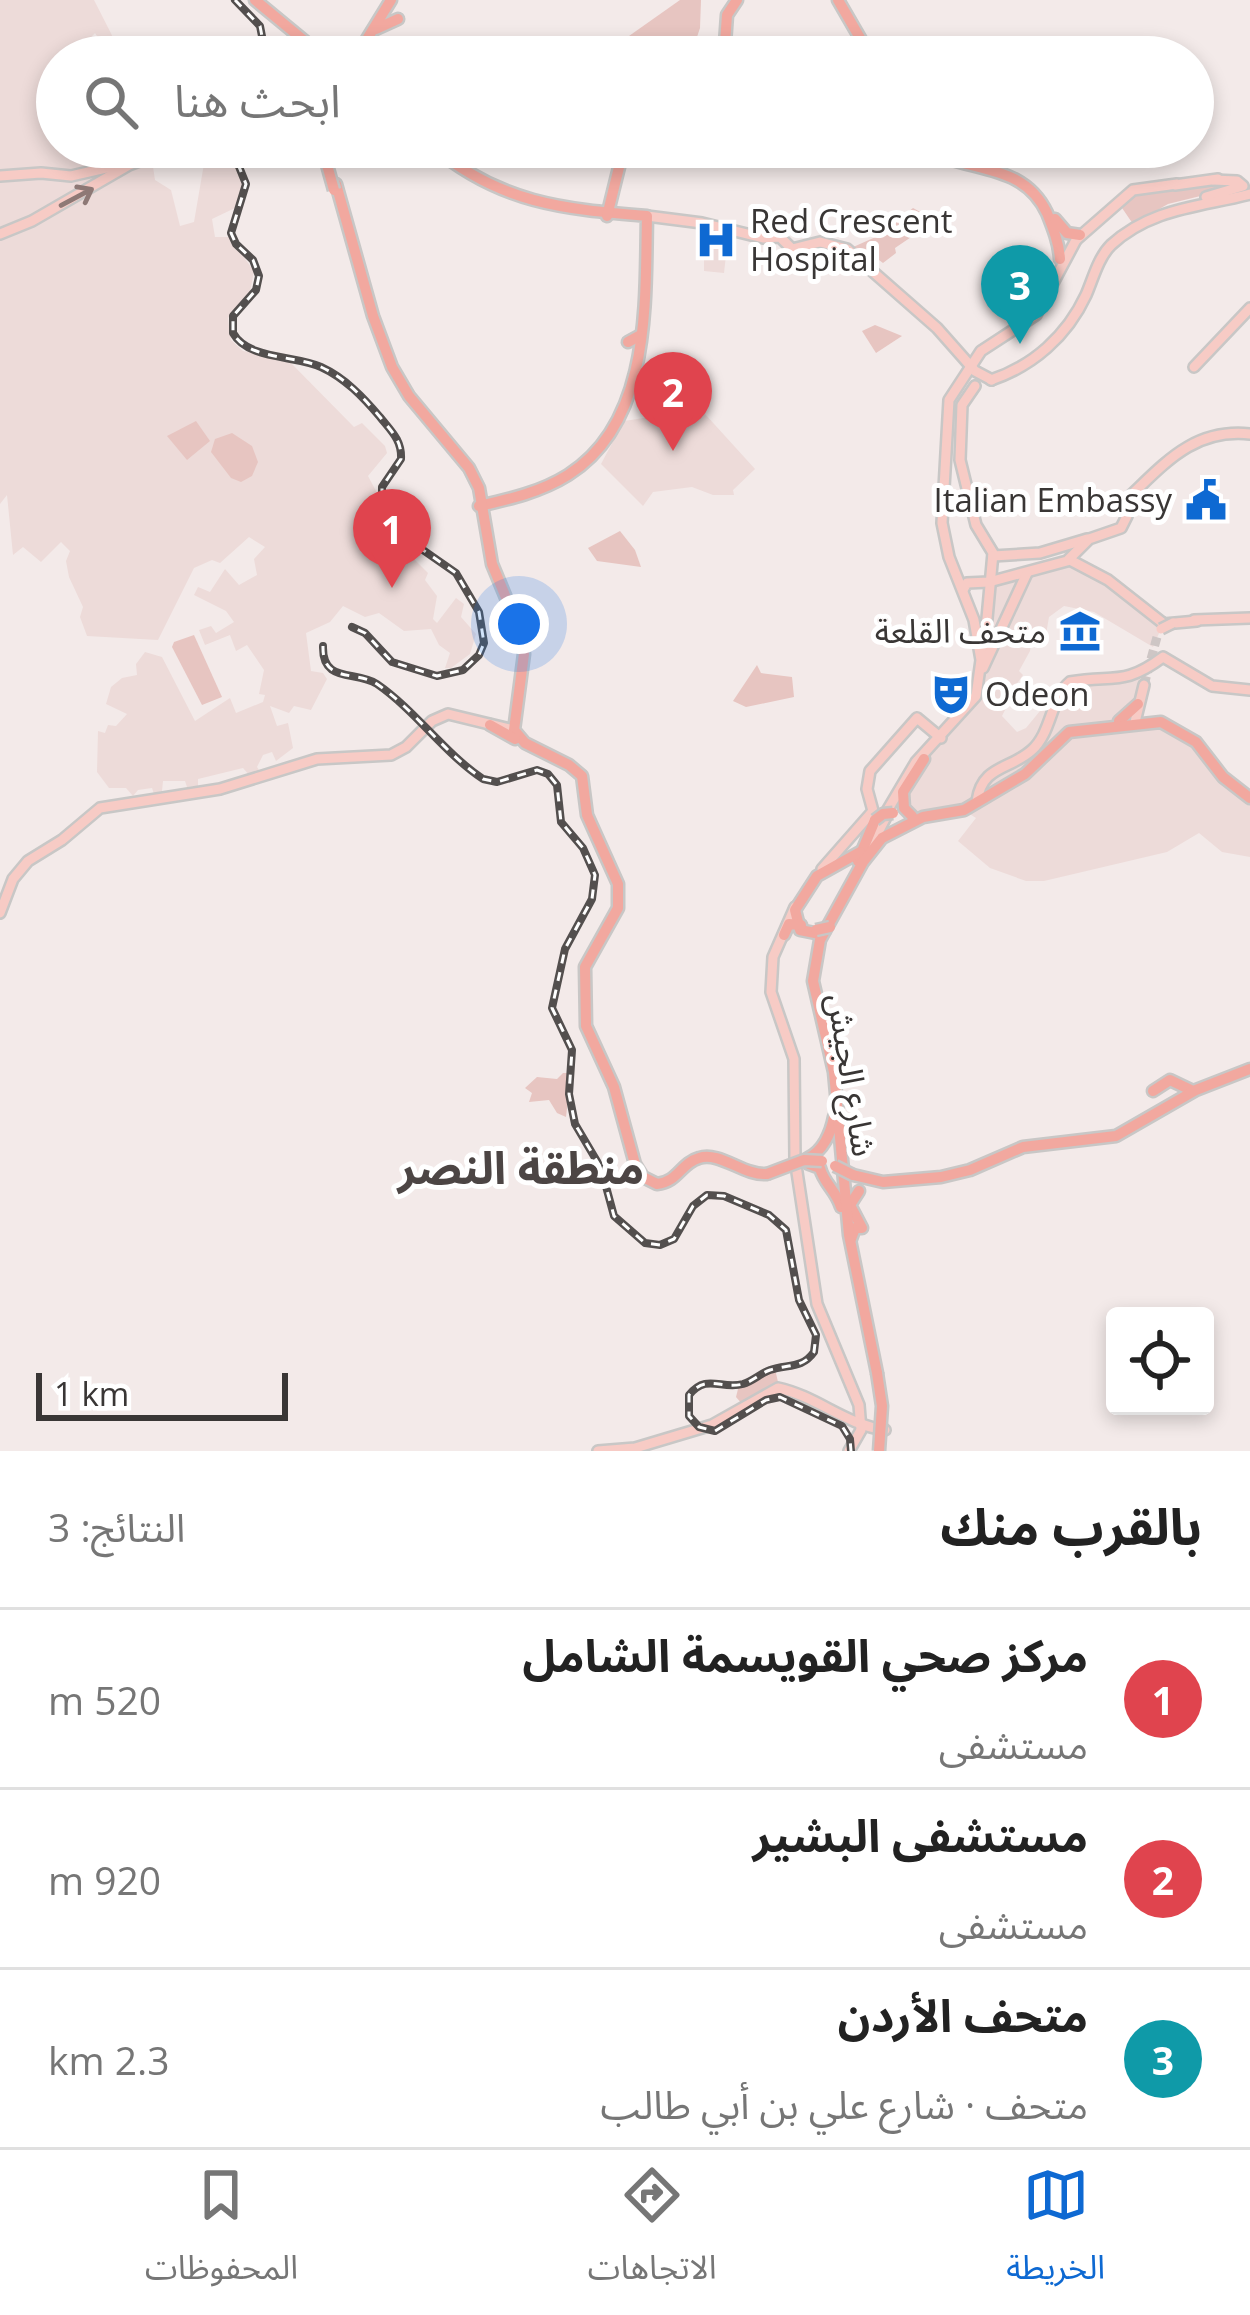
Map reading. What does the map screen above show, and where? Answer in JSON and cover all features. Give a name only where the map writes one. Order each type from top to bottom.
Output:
[{"type":"highway","points":[[253,0],[297,36]]},
{"type":"highway","points":[[374,31],[400,18],[391,0]]},
{"type":"highway","points":[[370,36],[391,0]]},
{"type":"highway","points":[[368,36],[391,0]]},
{"type":"highway","points":[[723,36],[724,16],[735,0]]},
{"type":"highway","points":[[837,0],[857,36]]},
{"type":"highway","points":[[322,168],[398,381]]},
{"type":"highway","points":[[323,168],[377,340],[398,381],[473,474],[484,504],[488,563],[519,640],[521,667],[508,727]]},
{"type":"highway","points":[[454,168],[517,199],[646,218],[639,345],[624,396],[599,443],[565,474],[484,504]]},
{"type":"highway","points":[[459,168],[525,200],[578,211]]},
{"type":"highway","points":[[606,212],[617,168]]},
{"type":"highway","points":[[606,212],[617,168]]},
{"type":"highway","points":[[989,168],[1021,182],[1039,198],[1058,231],[1078,238]]},
{"type":"highway","points":[[1004,168],[1037,191],[1058,231],[1060,259]]},
{"type":"highway","points":[[484,504],[558,481],[591,457],[612,428],[639,345]]},
{"type":"highway","points":[[1116,722],[1140,704],[1198,740],[1224,774],[1250,797]]},
{"type":"highway","points":[[857,859],[873,804],[884,814],[962,808],[1030,770],[1067,732],[1156,718]]},
{"type":"highway","points":[[790,927],[795,910],[821,872],[857,859],[921,818],[978,803],[1032,765],[1060,733],[1116,722],[1161,722],[1202,748],[1225,778],[1250,797]]},
{"type":"highway","points":[[508,727],[578,777],[585,820],[617,887],[616,906],[581,971],[582,1017],[635,1172],[656,1187],[672,1184],[700,1160],[750,1176],[884,1182],[959,1173],[1023,1147],[1115,1136],[1196,1090],[1250,1072]]},
{"type":"highway","points":[[508,727],[525,743],[582,776],[587,815],[619,886],[619,905],[586,962],[587,1030],[635,1164],[653,1184],[670,1182],[703,1157],[766,1175],[804,1160],[827,1177],[866,1190],[970,1174],[1024,1151],[1108,1143],[1150,1128],[1205,1092],[1250,1072]]},
{"type":"highway","points":[[893,834],[904,822],[903,794],[924,759]]},
{"type":"highway","points":[[978,803],[985,779]]},
{"type":"highway","name":"شارع الجيش","points":[[857,859],[850,885],[820,940],[813,981],[832,1062],[849,1239],[872,1355]]},
{"type":"highway","name":"شارع الجيش","points":[[839,1119],[809,986],[819,938],[857,859]]},
{"type":"highway","points":[[819,938],[838,918],[850,885]]},
{"type":"highway","points":[[790,927],[819,938]]},
{"type":"highway","points":[[790,927],[819,938]]},
{"type":"highway","points":[[1178,1100],[1182,1093],[1175,1085],[1154,1090],[1170,1080],[1196,1090]]},
{"type":"highway","points":[[839,1119],[816,1154],[849,1239]]},
{"type":"highway","points":[[827,1177],[822,1154],[827,1142],[841,1150]]},
{"type":"highway","name":"شارع الجيش","points":[[841,1150],[827,1177],[878,1372],[882,1406],[878,1451]]},
{"type":"highway","points":[[827,1177],[897,1186]]},
{"type":"main road","points":[[0,176],[41,172],[71,176],[114,168]]},
{"type":"main road","points":[[0,234],[32,221],[122,168]]},
{"type":"main road","points":[[1014,330],[1041,303],[1060,259],[1078,238],[1142,189],[1213,180],[1250,194]]},
{"type":"main road","points":[[646,218],[781,237],[790,249],[820,242],[847,249],[947,340],[966,368],[992,380],[1038,356],[1077,314],[1108,249],[1139,224],[1172,208],[1239,188]]},
{"type":"main road","points":[[939,736],[977,694],[993,561],[976,525],[960,466],[968,354],[1028,323],[1041,309],[1064,256],[1078,238]]},
{"type":"main road","points":[[1195,367],[1250,310]]},
{"type":"main road","points":[[966,368],[992,380]]},
{"type":"main road","points":[[939,736],[979,698],[983,668],[981,642],[965,587],[949,557],[942,518],[947,411],[966,368]]},
{"type":"main road","points":[[993,561],[1038,553],[1123,526],[1131,496],[1174,453],[1214,434],[1244,436]]},
{"type":"main road","points":[[1073,562],[1092,538]]},
{"type":"main road","points":[[993,561],[1026,572]]},
{"type":"main road","points":[[965,587],[1073,562],[1108,580],[1162,625],[1250,619]]},
{"type":"main road","points":[[983,668],[1026,572]]},
{"type":"main road","points":[[985,779],[1037,745],[1067,683],[1120,680],[1162,657],[1224,689],[1250,693]]},
{"type":"main road","points":[[1136,721],[1144,685]]},
{"type":"main road","points":[[0,910],[13,875],[28,853],[59,840],[92,808],[103,804],[249,781],[314,756],[391,752],[445,712],[508,727]]},
{"type":"main road","points":[[0,910],[21,867],[94,811],[249,781],[317,759],[405,754],[428,724],[445,715],[508,727]]},
{"type":"main road","points":[[857,859],[837,859],[873,804],[879,761],[919,719],[939,736]]},
{"type":"main road","name":"شارع الجيش","points":[[857,859],[939,736]]},
{"type":"main road","name":"شارع الجيش","points":[[857,859],[898,788],[939,736]]},
{"type":"main road","points":[[873,804],[806,885],[776,956],[773,991],[827,1177],[814,1284],[825,1320],[860,1390],[864,1431],[878,1451]]},
{"type":"main road","points":[[790,927],[775,951],[771,982],[794,1059],[794,1116]]},
{"type":"main road","points":[[791,1101],[794,1116],[827,1177]]},
{"type":"main road","points":[[864,1431],[878,1407],[872,1355]]},
{"type":"main road","points":[[864,1431],[878,1372]]},
{"type":"main road","points":[[681,1429],[704,1428],[777,1390],[864,1431]]},
{"type":"main road","points":[[598,1451],[635,1448],[681,1429],[704,1428]]},
{"type":"shaded area","points":[[0,0],[94,0],[112,36],[36,36],[36,168],[153,168],[155,180],[171,190],[180,226],[194,222],[203,168],[238,168],[244,181],[235,208],[212,219],[215,237],[229,237],[254,271],[250,292],[228,318],[231,340],[243,351],[288,360],[354,427],[362,423],[385,446],[387,453],[368,476],[376,491],[376,505],[360,527],[389,552],[403,548],[428,573],[425,580],[437,596],[433,619],[437,623],[456,598],[464,604],[461,617],[476,634],[470,654],[445,668],[450,653],[439,645],[431,629],[404,631],[379,613],[365,617],[343,606],[330,622],[306,633],[311,671],[327,679],[311,710],[294,706],[289,713],[270,706],[277,726],[288,723],[293,748],[276,761],[272,752],[263,755],[257,767],[261,773],[251,777],[243,768],[198,779],[198,786],[163,781],[162,791],[138,790],[133,796],[126,788],[109,788],[97,772],[98,731],[105,733],[108,725],[116,726],[127,714],[106,704],[111,687],[137,675],[136,664],[145,652],[162,657],[195,721],[230,698],[236,713],[263,702],[265,695],[259,694],[264,670],[247,645],[236,651],[230,635],[205,645],[199,630],[211,626],[216,633],[234,622],[226,611],[194,595],[198,587],[210,592],[225,569],[239,585],[257,575],[254,559],[265,547],[249,537],[220,563],[212,560],[194,568],[158,640],[87,636],[80,617],[83,607],[69,577],[66,561],[70,551],[61,542],[41,562],[23,547],[13,555],[7,495],[0,504]]},
{"type":"shaded area","points":[[680,0],[701,0],[697,36],[629,36]]},
{"type":"shaded area","points":[[1221,183],[1241,186],[1168,204],[1133,224],[1120,205],[1142,192]]},
{"type":"shaded area","points":[[913,208],[924,214],[923,229],[895,248],[896,253],[883,263],[879,260],[870,266],[851,248],[880,235]]},
{"type":"shaded area","name":"Red Crescent Hospital","points":[[704,224],[729,229],[724,273],[704,271]]},
{"type":"shaded area","points":[[875,325],[902,336],[876,353],[862,331]]},
{"type":"shaded area","points":[[685,392],[755,469],[733,490],[734,495],[713,495],[692,487],[653,492],[643,506],[601,464],[624,421],[670,414]]},
{"type":"shaded area","points":[[196,421],[210,441],[187,460],[167,436]]},
{"type":"shaded area","points":[[232,433],[252,446],[258,462],[252,476],[241,482],[231,478],[211,452],[215,439]]},
{"type":"shaded area","points":[[620,531],[641,567],[597,561],[588,548]]},
{"type":"shaded area","points":[[1073,564],[1111,585],[1163,624],[1153,647],[1094,612],[1064,606],[1049,617],[1045,640],[1032,637],[1019,671],[1023,675],[1005,701],[1002,716],[1017,732],[1069,683],[1141,673],[1140,690],[1127,713],[1132,724],[1155,720],[1191,738],[1221,775],[1250,797],[1250,857],[1222,852],[1199,833],[1167,852],[1044,881],[1026,881],[990,868],[958,841],[976,818],[957,806],[908,809],[904,792],[927,757],[981,698],[993,581]]},
{"type":"shaded area","points":[[194,635],[222,697],[202,705],[172,647]]},
{"type":"shaded area","points":[[757,665],[761,673],[792,677],[794,697],[746,707],[733,701]]},
{"type":"shaded area","points":[[571,1073],[566,1117],[549,1100],[529,1102],[532,1093],[525,1088],[537,1077],[557,1079]]},
{"type":"shaded area","points":[[775,1369],[778,1382],[743,1405],[736,1397],[738,1389],[721,1386],[746,1384]]},
{"type":"tunnel","points":[[1144,685],[1157,637]]},
{"type":"railway","points":[[235,0],[260,26],[262,36]]},
{"type":"railway","points":[[240,168],[246,184],[231,233],[253,260],[259,276],[256,290],[233,316],[233,333],[249,348],[330,371],[388,427],[398,441],[401,459],[382,487],[382,506],[423,550],[456,573],[479,612],[484,643],[463,670],[437,676],[392,662],[365,633],[352,627]]},
{"type":"railway","points":[[323,646],[324,658],[334,671],[377,684],[483,779],[497,782],[537,770],[557,785],[561,822],[583,848],[595,875],[592,899],[565,949],[552,1008],[572,1050],[569,1094],[575,1124],[601,1168],[614,1216],[645,1243],[660,1245],[674,1239],[693,1206],[707,1195],[724,1196],[769,1215],[786,1230],[799,1300],[816,1335],[814,1352],[800,1364],[770,1370],[743,1384],[708,1383],[696,1388],[689,1395],[689,1416],[699,1427],[715,1431],[766,1400],[780,1397],[842,1426],[851,1451]]},
{"type":"place","name":"Red Crescent Hospital","points":[[716,240]]},
{"type":"place","name":"متحف الأردن","points":[[1020,344]]},
{"type":"place","name":"مستشفى البشير","points":[[673,451]]},
{"type":"place","name":"Italian Embassy","points":[[1206,500]]},
{"type":"place","name":"مركز صحي القويسمة الشامل","points":[[392,588]]},
{"type":"place","name":"متحف القلعة","points":[[1080,631]]},
{"type":"place","name":"Odeon","points":[[951,694]]},
{"type":"district","name":"منطقة النصر","points":[[521,1168]]}]
